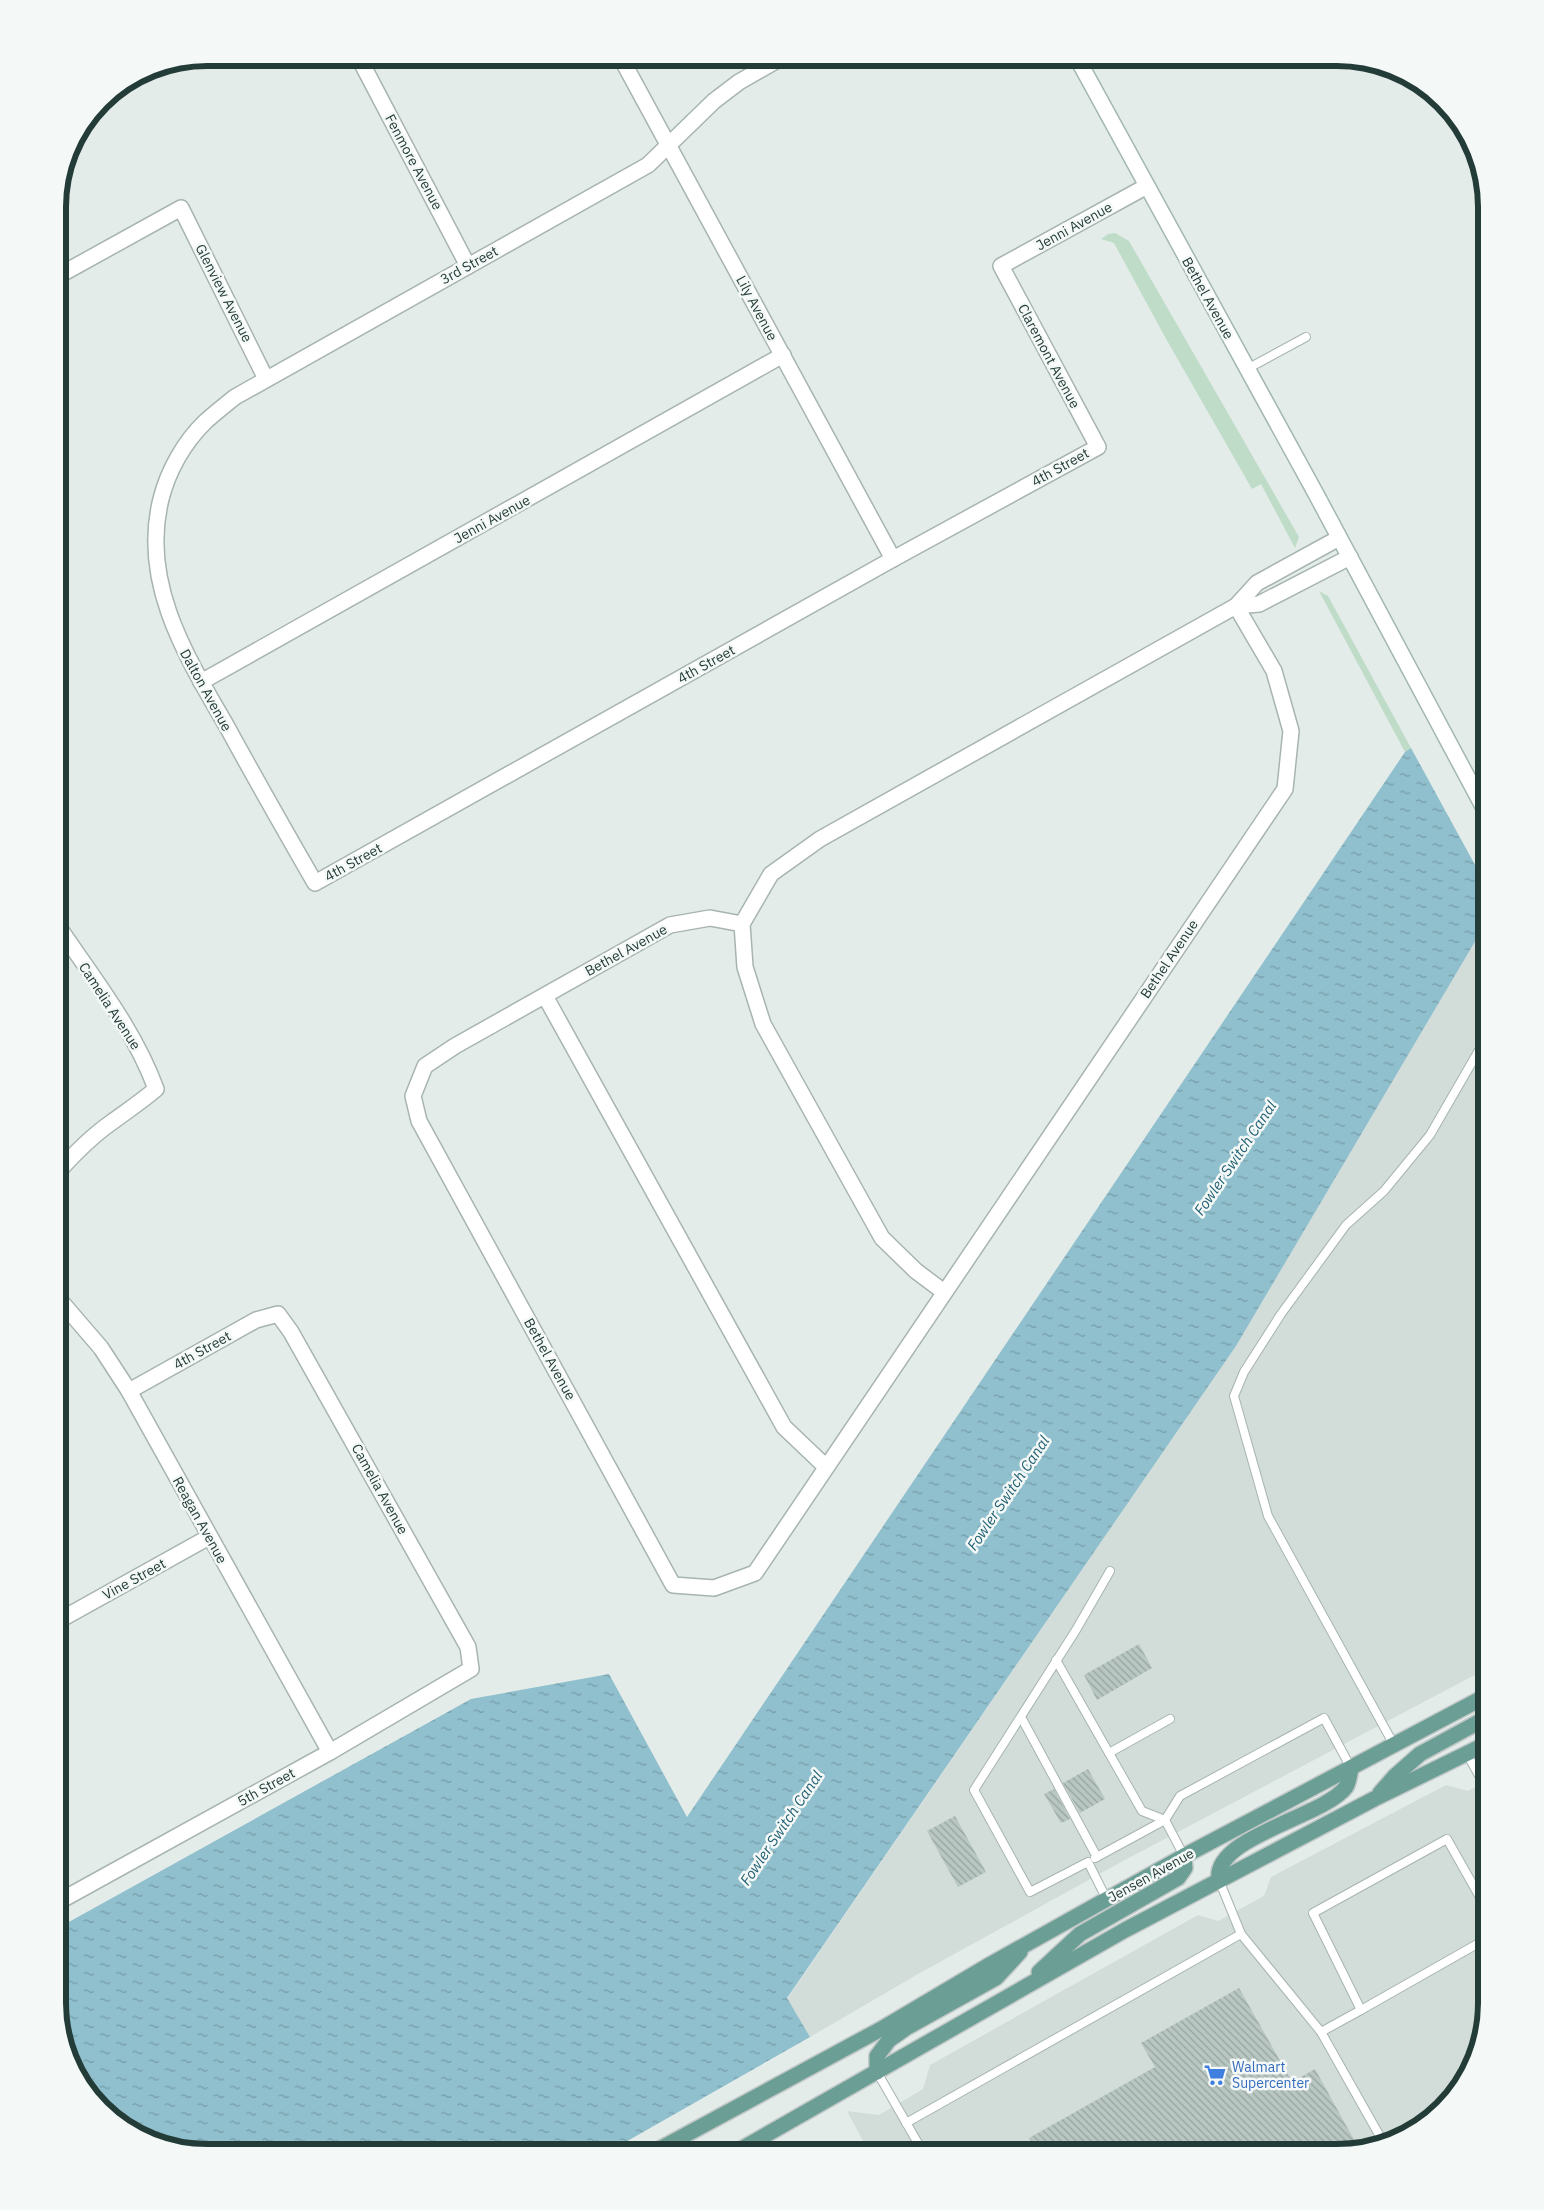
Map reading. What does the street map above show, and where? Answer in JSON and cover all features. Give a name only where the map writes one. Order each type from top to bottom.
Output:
[{"type":"main road","name":"Jensen Avenue","points":[[670,2143],[821,2061],[1184,1856],[1478,1700]]},
{"type":"main road","points":[[1374,1800],[1395,1776],[1420,1754],[1478,1722]]},
{"type":"main road","points":[[751,2143],[1026,1986],[1219,1880],[1478,1748]]},
{"type":"main road","points":[[1219,1880],[1218,1874],[1221,1864],[1228,1855],[1247,1842],[1330,1799],[1346,1786],[1351,1768]]},
{"type":"main road","points":[[1026,1986],[1080,1934],[1178,1878],[1185,1868],[1184,1856]]},
{"type":"main road","points":[[877,2072],[877,2056],[888,2040],[996,1978],[1030,1942]]},
{"type":"street","name":"Fenmore Avenue","points":[[364,67],[468,266]]},
{"type":"street","name":"Lily Avenue","points":[[626,67],[893,558]]},
{"type":"street","name":"3rd Street","points":[[166,480],[181,452],[205,422],[235,397],[648,165],[714,100],[739,82],[766,67]]},
{"type":"street","name":"Bethel Avenue","points":[[1081,67],[1350,557],[1478,797]]},
{"type":"street","name":"Jenni Avenue","points":[[1001,266],[1147,186]]},
{"type":"street","name":"Glenview Avenue","points":[[67,271],[181,208],[266,379]]},
{"type":"street","name":"Claremont Avenue","points":[[1001,266],[1098,447]]},
{"type":"street","name":"Jenni Avenue","points":[[201,682],[782,355]]},
{"type":"street","name":"4th Street","points":[[315,884],[893,558],[1098,447]]},
{"type":"street","name":"Dalton Avenue","points":[[166,480],[157,517],[155,557],[164,600],[179,641],[315,884]]},
{"type":"street","points":[[944,1292],[916,1271],[882,1238],[764,1024],[745,966],[742,924],[772,874],[820,839],[1236,606],[1257,583],[1339,538]]},
{"type":"street","points":[[1236,606],[1259,604],[1350,557]]},
{"type":"street","name":"Bethel Avenue","points":[[742,924],[710,918],[670,925],[425,1066],[413,1096],[419,1121],[673,1584],[714,1588],[755,1573],[1284,789],[1292,731],[1274,671],[1236,606]]},
{"type":"street","name":"Camelia Avenue","points":[[66,1163],[89,1140],[135,1107],[156,1089],[146,1064],[109,1000],[67,938]]},
{"type":"street","points":[[545,996],[784,1427],[826,1467]]},
{"type":"street","name":"Reagan Avenue","points":[[66,1308],[101,1348],[129,1391],[330,1752]]},
{"type":"street","name":"4th Street","points":[[129,1391],[256,1320],[278,1314]]},
{"type":"street","name":"Camelia Avenue","points":[[278,1314],[291,1332],[468,1647],[471,1669]]},
{"type":"street","name":"Vine Street","points":[[66,1616],[210,1537]]},
{"type":"street","name":"5th Street","points":[[66,1898],[330,1752],[471,1669]]},
{"type":"lane","points":[[1247,369],[1306,337]]},
{"type":"lane","points":[[1394,1745],[1268,1516],[1242,1430],[1234,1396],[1244,1372],[1281,1314],[1346,1225],[1384,1191],[1430,1134],[1478,1052]]},
{"type":"lane","points":[[1110,1571],[974,1790],[1030,1892],[1165,1820],[1180,1796],[1324,1718],[1351,1768]]},
{"type":"lane","points":[[1056,1660],[1142,1811],[1165,1820],[1184,1856]]},
{"type":"lane","points":[[1020,1717],[1098,1857]]},
{"type":"lane","points":[[1109,1753],[1170,1719]]},
{"type":"lane","points":[[1467,1754],[1478,1774]]},
{"type":"lane","points":[[1361,2010],[1313,1913],[1447,1839],[1478,1894]]},
{"type":"lane","points":[[1088,1862],[1107,1900]]},
{"type":"lane","points":[[1219,1880],[1241,1934],[1321,2032],[1380,2137]]},
{"type":"lane","points":[[906,2123],[1241,1934]]},
{"type":"lane","points":[[1321,2032],[1478,1944]]},
{"type":"lane","points":[[877,2072],[918,2144]]},
{"type":"shaded area","points":[[1478,937],[1478,1673],[1123,1861],[918,1974],[810,2037],[787,1999],[1236,1346]]},
{"type":"shaded area","points":[[1446,1785],[1468,1791],[1478,1785],[1477,2021],[1467,2057],[1449,2089],[1423,2115],[1407,2125],[1373,2139],[1337,2144],[864,2144],[847,2111],[879,2115],[923,2089],[930,2065],[1198,1915],[1218,1921],[1264,1896],[1271,1877]]},
{"type":"green space","points":[[1115,233],[1129,241],[1299,537],[1295,548],[1261,484],[1252,489],[1165,337],[1114,243],[1101,239],[1108,234]]},
{"type":"green space","points":[[1319,591],[1328,596],[1411,748],[1405,752]]},
{"type":"water","name":"Fowler Switch Canal","points":[[1411,748],[1478,870],[1478,937],[1236,1346],[787,1998],[810,2037],[623,2143],[198,2143],[180,2141],[153,2133],[121,2115],[95,2089],[77,2057],[71,2039],[66,2003],[66,1924],[471,1699],[609,1674],[687,1817],[1405,752]]},
{"type":"building","points":[[1139,1644],[1152,1668],[1097,1700],[1084,1675]]},
{"type":"building","points":[[1088,1769],[1105,1799],[1080,1813],[1063,1783]]},
{"type":"building","points":[[1054,1789],[1070,1819],[1061,1823],[1044,1794]]},
{"type":"building","points":[[955,1816],[986,1872],[958,1887],[927,1831]]},
{"type":"building","name":"Walmart Supercenter","points":[[1239,1988],[1292,2082],[1315,2069],[1356,2143],[1032,2144],[1029,2138],[1155,2067],[1141,2043]]},
{"type":"place","name":"Walmart Supercenter","points":[[1215,2075]]}]
